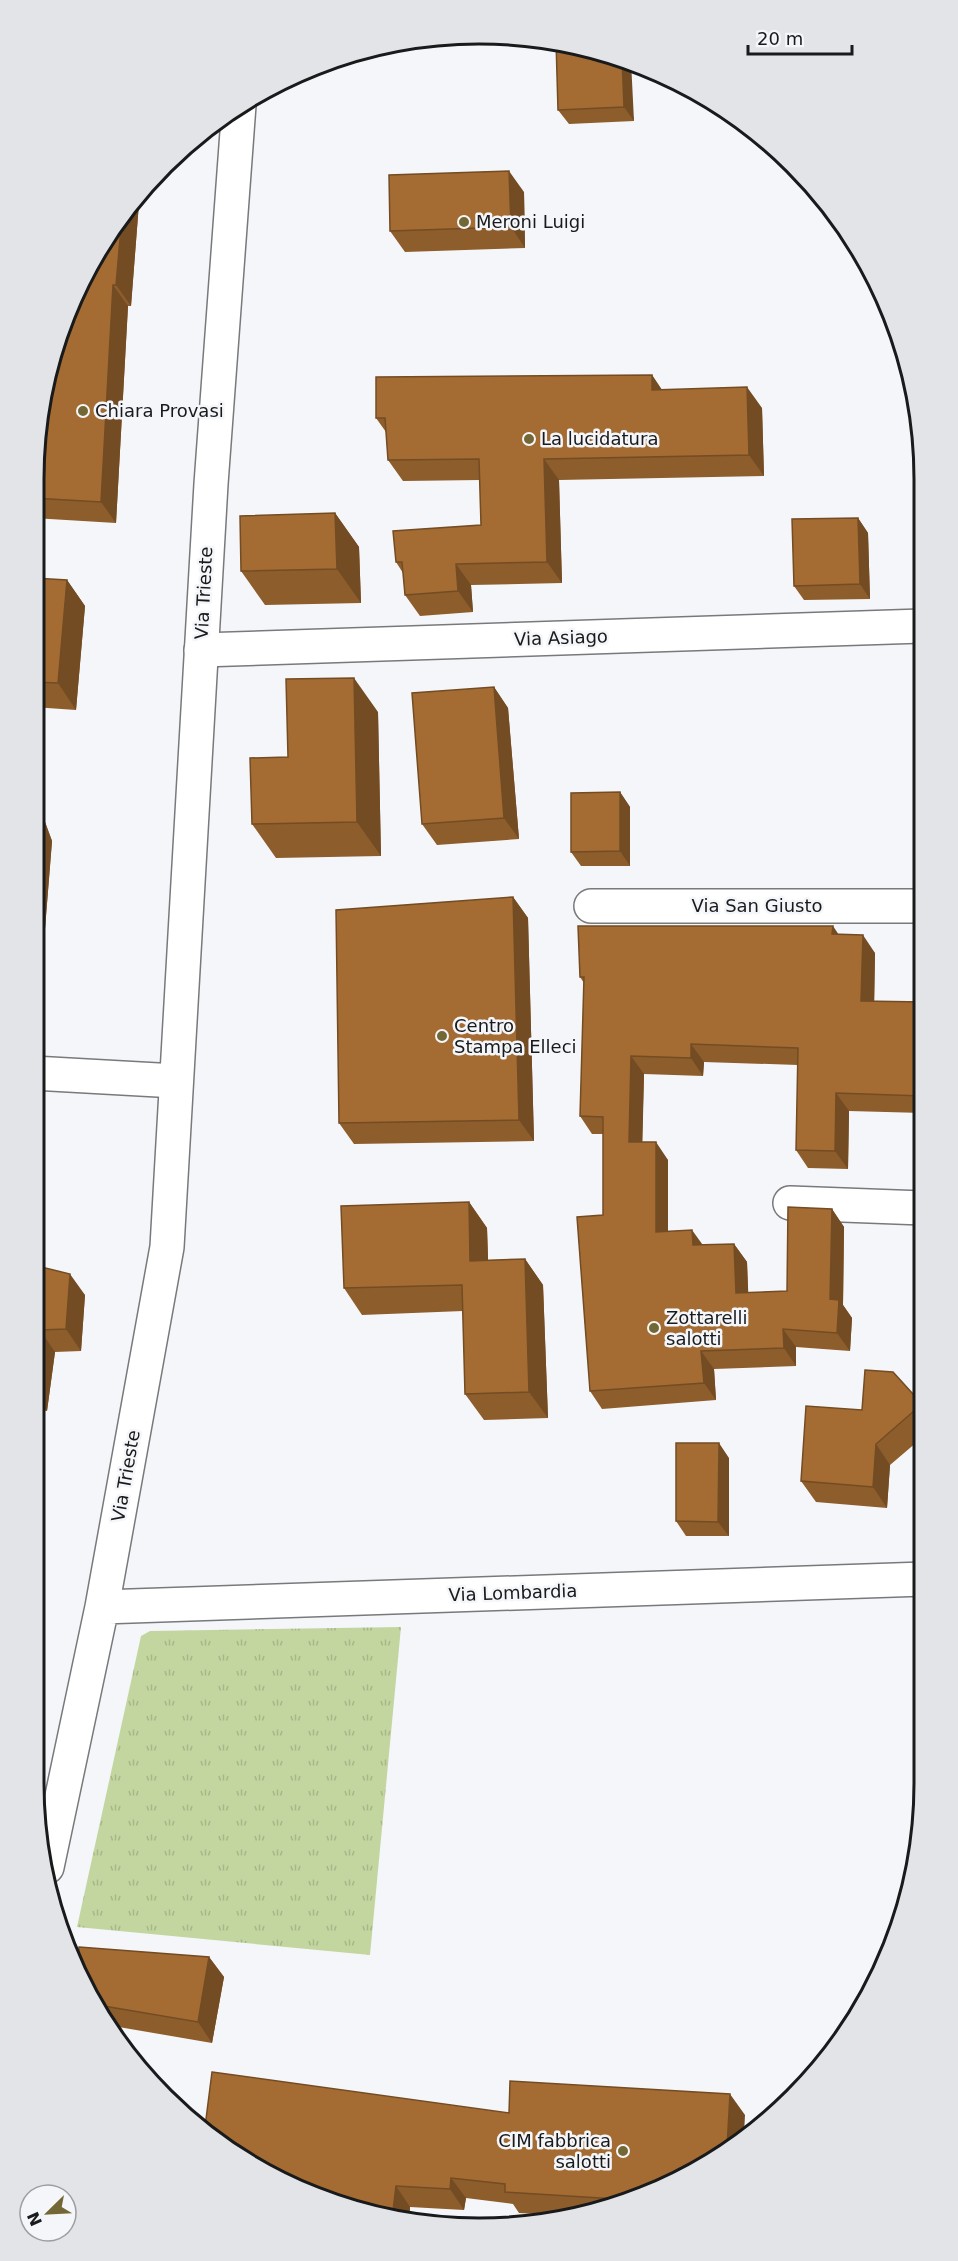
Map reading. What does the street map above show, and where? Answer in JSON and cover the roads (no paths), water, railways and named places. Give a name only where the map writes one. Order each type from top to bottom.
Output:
[{"type":"street","name":"Via Trieste","points":[[50,1854],[102,1607],[167,1247],[211,484],[238,116]]},
{"type":"street","name":"Via Asiago","points":[[201,650],[914,626]]},
{"type":"street","name":"Via San Giusto","points":[[591,906],[914,906]]},
{"type":"street","points":[[44,1073],[176,1081]]},
{"type":"street","points":[[790,1203],[914,1208]]},
{"type":"street","name":"Via Lombardia","points":[[102,1607],[914,1580]]},
{"type":"place","name":"Meroni Luigi","points":[[464,222]]},
{"type":"place","name":"Chiara Provasi","points":[[83,411]]},
{"type":"place","name":"La lucidatura","points":[[529,439]]},
{"type":"place","name":"Centro Stampa Elleci","points":[[442,1036]]},
{"type":"place","name":"Zottarelli salotti","points":[[654,1328]]},
{"type":"place","name":"CIM fabbrica salotti","points":[[623,2151]]}]
